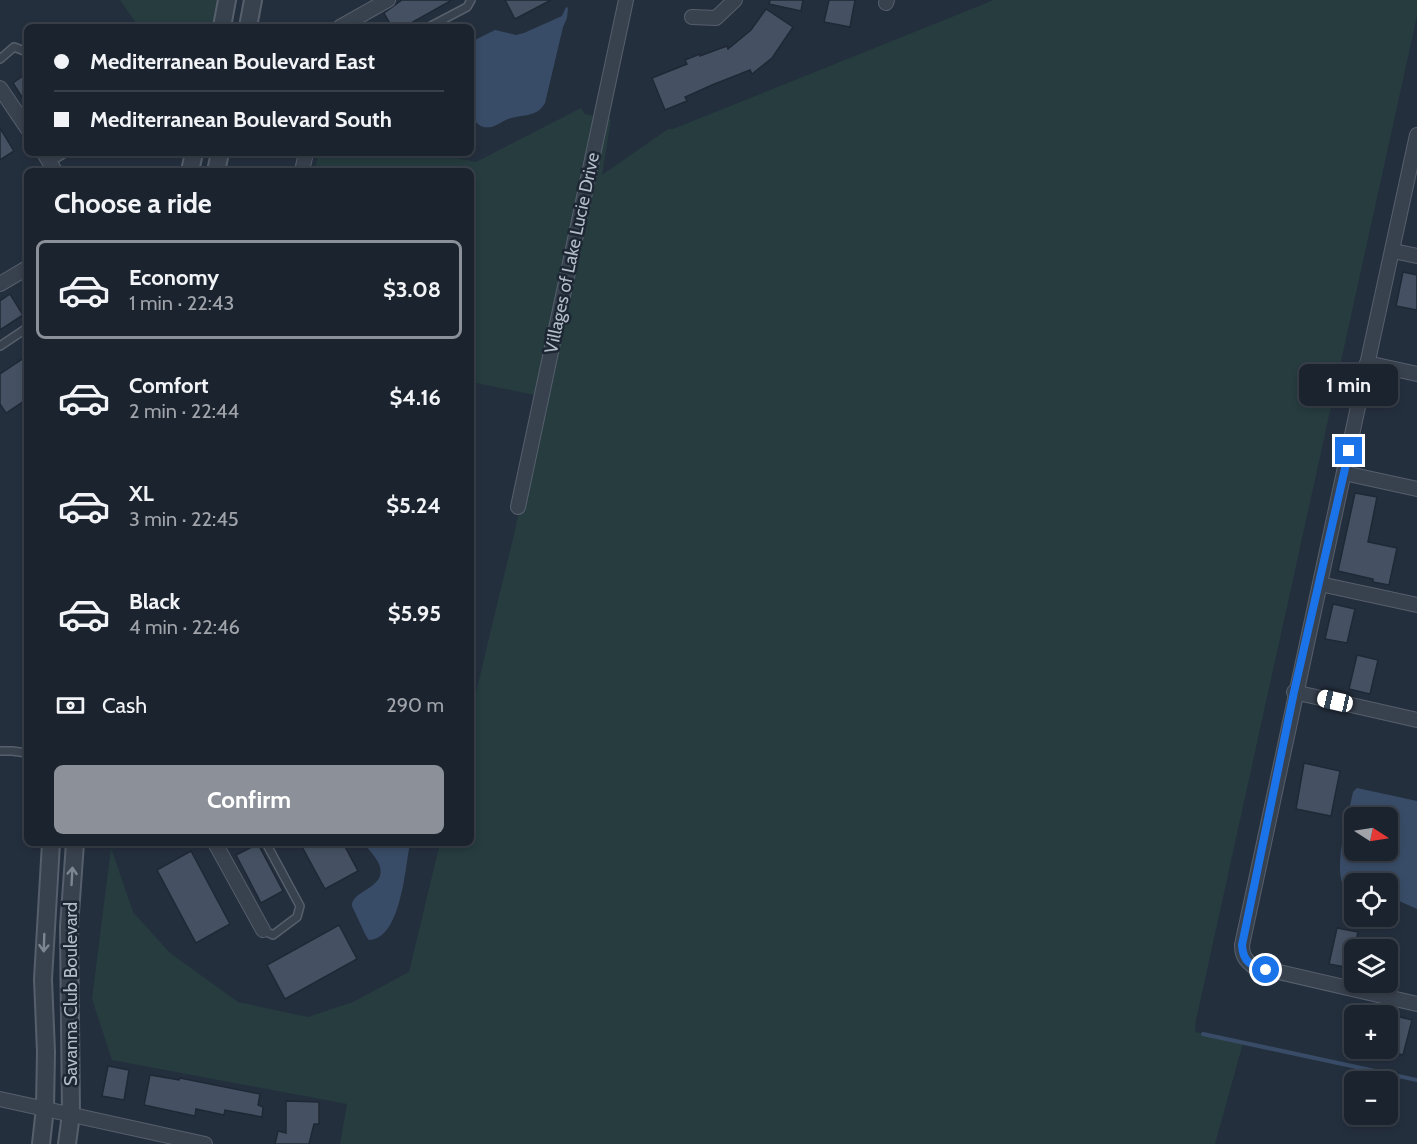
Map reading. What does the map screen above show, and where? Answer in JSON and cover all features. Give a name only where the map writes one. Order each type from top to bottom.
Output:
[{"type":"street","points":[[223,24],[227,0]]},
{"type":"street","points":[[249,24],[253,0]]},
{"type":"street","points":[[355,23],[388,0]]},
{"type":"street","name":"Villages of Lake Lucie Drive","points":[[518,507],[626,0]]},
{"type":"street","points":[[692,17],[716,18],[735,0]]},
{"type":"street","points":[[0,88],[24,124]]},
{"type":"street","points":[[1417,138],[1320,584],[1294,692],[1242,945],[1242,954],[1253,966],[1417,1004]]},
{"type":"street","points":[[1393,251],[1417,256]]},
{"type":"street","points":[[0,284],[24,270]]},
{"type":"street","points":[[1367,363],[1417,374]]},
{"type":"street","points":[[1344,473],[1417,489]]},
{"type":"street","points":[[1320,584],[1417,605]]},
{"type":"street","points":[[1294,692],[1417,720]]},
{"type":"street","name":"Savanna Club Boulevard","points":[[41,1144],[45,1108],[46,1052],[43,979],[51,846]]},
{"type":"street","name":"Savanna Club Boulevard","points":[[67,1144],[71,1114],[69,927],[75,846]]},
{"type":"street","points":[[217,846],[263,930]]},
{"type":"street","points":[[0,1099],[205,1144]]},
{"type":"lane","points":[[435,24],[467,7],[471,0]]},
{"type":"lane","points":[[0,59],[14,47],[24,51]]},
{"type":"lane","points":[[0,346],[24,330]]},
{"type":"lane","points":[[0,751],[24,753]]},
{"type":"lane","points":[[263,930],[273,935],[297,917],[300,906],[268,846]]},
{"type":"green space","points":[[120,0],[220,0],[215,24],[137,24]]},
{"type":"green space","points":[[994,0],[1417,0],[1417,16],[1196,1020],[1195,1032],[1243,1043],[1215,1144],[340,1144],[347,1104],[112,1060],[92,999],[111,848],[133,912],[170,953],[238,1002],[308,1017],[353,1002],[409,972],[439,846],[474,846],[474,701],[544,397],[474,383],[474,168],[316,168],[318,156],[449,156],[476,162],[581,108],[585,114],[611,119],[602,175],[668,129],[673,129]]},
{"type":"water","points":[[566,7],[568,8],[542,108],[493,126],[485,127],[476,123],[474,118],[476,85],[474,40],[495,30],[516,35],[524,33],[562,16]]},
{"type":"water","points":[[1357,788],[1417,801],[1417,909],[1398,900],[1398,873],[1344,873],[1344,888],[1341,880],[1340,856],[1344,834],[1344,861],[1398,861],[1398,807],[1350,807],[1353,792]]},
{"type":"water","points":[[366,846],[409,846],[400,900],[395,915],[380,937],[369,940],[352,906],[354,900],[379,877],[381,871],[378,862]]},
{"type":"building","points":[[402,0],[452,0],[409,24],[390,24],[384,13]]},
{"type":"building","points":[[505,0],[551,0],[515,19]]},
{"type":"building","points":[[770,0],[803,0],[801,11],[769,4]]},
{"type":"building","points":[[829,0],[855,0],[850,27],[824,22]]},
{"type":"building","points":[[766,9],[793,27],[772,58],[752,74],[750,70],[712,85],[685,97],[687,101],[665,110],[652,78],[687,64],[685,60],[700,54],[700,56],[727,46],[728,49],[751,30]]},
{"type":"building","points":[[24,75],[24,100],[13,83]]},
{"type":"building","points":[[0,128],[14,151],[0,160]]},
{"type":"building","points":[[1403,272],[1417,275],[1417,310],[1396,306]]},
{"type":"building","points":[[10,294],[23,315],[0,330],[0,301]]},
{"type":"building","points":[[24,358],[24,401],[6,413],[0,404],[0,374]]},
{"type":"building","points":[[1355,493],[1377,497],[1368,542],[1397,548],[1389,585],[1338,571]]},
{"type":"building","points":[[1333,604],[1355,609],[1347,643],[1325,639]]},
{"type":"building","points":[[1357,655],[1378,660],[1370,694],[1349,689]]},
{"type":"building","points":[[1304,763],[1340,771],[1331,816],[1296,809]]},
{"type":"building","points":[[254,846],[259,846],[283,891],[261,903],[236,855]]},
{"type":"building","points":[[302,846],[345,846],[358,871],[325,889]]},
{"type":"building","points":[[191,851],[230,924],[196,943],[157,870]]},
{"type":"building","points":[[339,925],[357,959],[285,999],[267,965]]},
{"type":"building","points":[[1337,928],[1358,932],[1356,939],[1344,939],[1344,967],[1329,964]]},
{"type":"building","points":[[1398,1016],[1412,1020],[1403,1055],[1398,1054]]},
{"type":"building","points":[[108,1066],[129,1070],[124,1100],[102,1096]]},
{"type":"building","points":[[150,1075],[179,1080],[180,1078],[260,1094],[258,1105],[263,1107],[262,1117],[225,1110],[224,1115],[196,1109],[195,1116],[144,1105]]},
{"type":"building","points":[[286,1101],[319,1102],[319,1124],[314,1124],[309,1144],[275,1144],[278,1131],[286,1133]]},
{"type":"waterway","points":[[1203,1034],[1417,1080]]},
{"type":"route","points":[[1266,970],[1246,961],[1242,954],[1242,945],[1294,692],[1349,451]]}]
